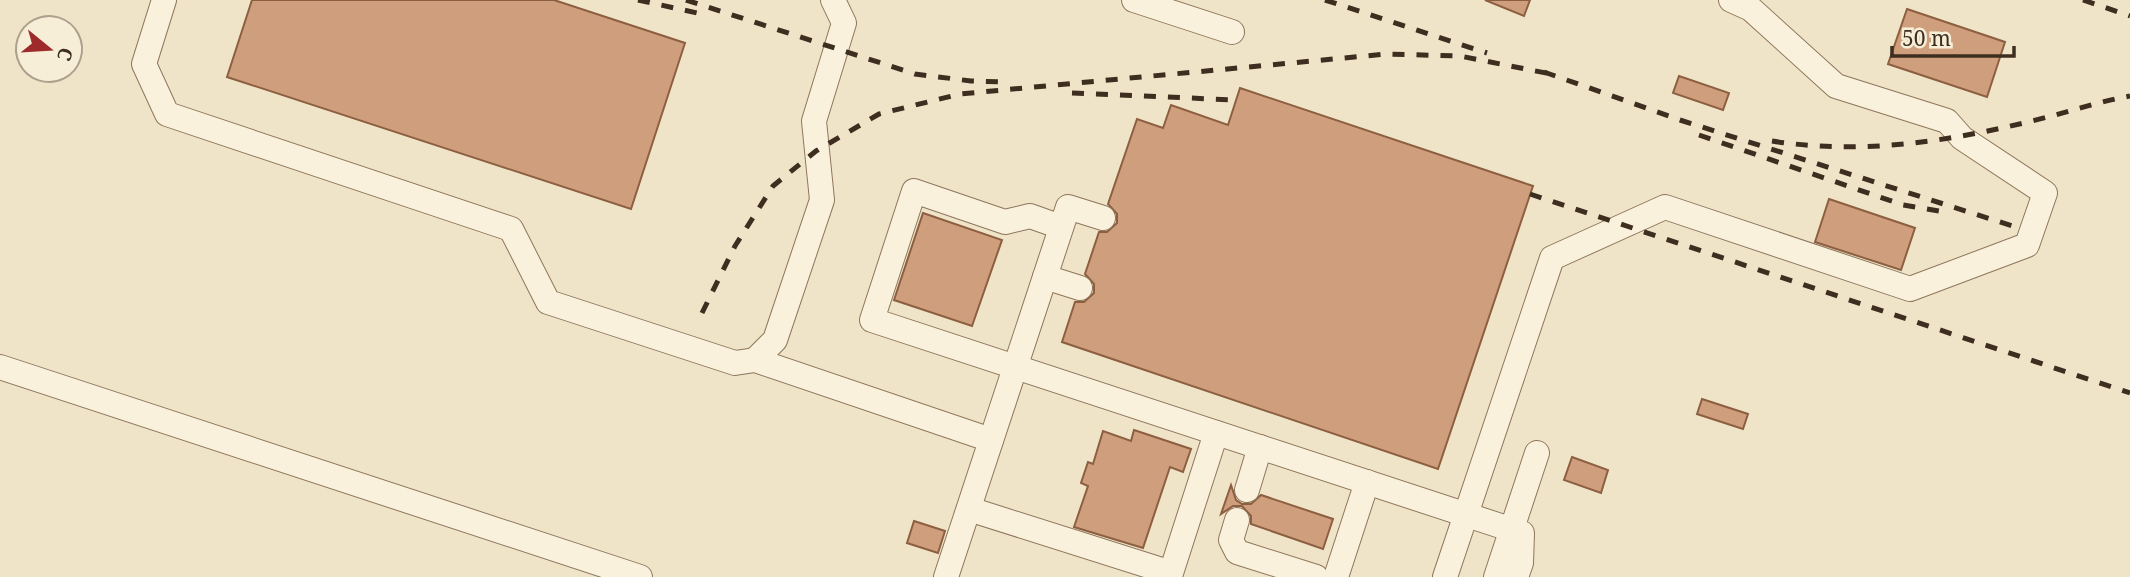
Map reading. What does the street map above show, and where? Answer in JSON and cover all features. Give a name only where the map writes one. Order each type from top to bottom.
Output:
[{"type":"street","points":[[164,0],[145,64],[167,114],[511,229],[548,302],[735,363],[755,360],[991,440]]},
{"type":"street","points":[[755,360],[775,340],[822,200],[814,121],[844,23],[833,0]]},
{"type":"street","points":[[1134,0],[1232,32]]},
{"type":"street","points":[[1445,577],[1552,258],[1665,207],[1910,289],[2027,246],[2045,193],[1962,138],[1947,121],[1836,86],[1751,9],[1731,0]]},
{"type":"street","points":[[1061,227],[1030,216],[1006,222],[914,191],[872,320],[1522,533],[1521,563],[1516,577]]},
{"type":"street","points":[[946,577],[1068,207],[1103,218]]},
{"type":"street","points":[[1045,277],[1080,288]]},
{"type":"street","points":[[0,367],[640,577]]},
{"type":"street","points":[[969,509],[1171,573],[1216,433]]},
{"type":"street","points":[[1247,490],[1260,447]]},
{"type":"street","points":[[1496,577],[1536,453]]},
{"type":"street","points":[[1336,577],[1367,482]]},
{"type":"street","points":[[1237,520],[1231,540],[1237,552],[1316,577]]},
{"type":"building","points":[[252,0],[554,0],[685,43],[631,209],[227,77]]},
{"type":"building","points":[[1485,0],[1530,0],[1524,16]]},
{"type":"building","points":[[1907,9],[2005,42],[1987,97],[1888,64]]},
{"type":"building","points":[[1679,76],[1729,93],[1723,110],[1673,93]]},
{"type":"building","points":[[1240,88],[1533,186],[1438,469],[1062,342],[1075,302],[1084,302],[1094,293],[1094,284],[1085,274],[1099,232],[1107,232],[1117,223],[1117,214],[1108,204],[1137,119],[1163,128],[1171,105],[1228,125]]},
{"type":"building","points":[[1829,199],[1915,228],[1901,270],[1815,242]]},
{"type":"building","points":[[923,213],[1002,240],[972,326],[894,300]]},
{"type":"building","points":[[1702,399],[1748,414],[1743,429],[1697,414]]},
{"type":"building","points":[[1134,430],[1191,449],[1183,472],[1170,467],[1143,548],[1074,527],[1088,486],[1081,483],[1088,462],[1093,464],[1103,431],[1131,441]]},
{"type":"building","points":[[1572,457],[1608,470],[1601,493],[1564,480]]},
{"type":"building","points":[[1231,485],[1236,500],[1242,504],[1251,504],[1261,495],[1333,519],[1323,549],[1251,524],[1251,516],[1242,506],[1233,506],[1221,514]]},
{"type":"building","points":[[914,521],[945,531],[938,553],[907,543]]},
{"type":"railway","points":[[638,0],[702,14]]},
{"type":"railway","points":[[686,0],[915,74],[971,81],[1007,82]]},
{"type":"railway","points":[[1325,0],[1487,53]]},
{"type":"railway","points":[[2083,0],[2130,16]]},
{"type":"railway","points":[[702,313],[735,246],[773,186],[816,151],[879,114],[960,94],[1387,54],[1460,56],[1551,74]]},
{"type":"railway","points":[[1544,72],[1680,120],[2022,229]]},
{"type":"railway","points":[[1072,93],[1236,100]]},
{"type":"railway","points":[[1772,141],[1838,147],[1935,140],[2044,118],[2130,96]]},
{"type":"railway","points":[[1699,135],[1903,205],[1945,212]]},
{"type":"railway","points":[[1530,194],[2130,393]]}]
